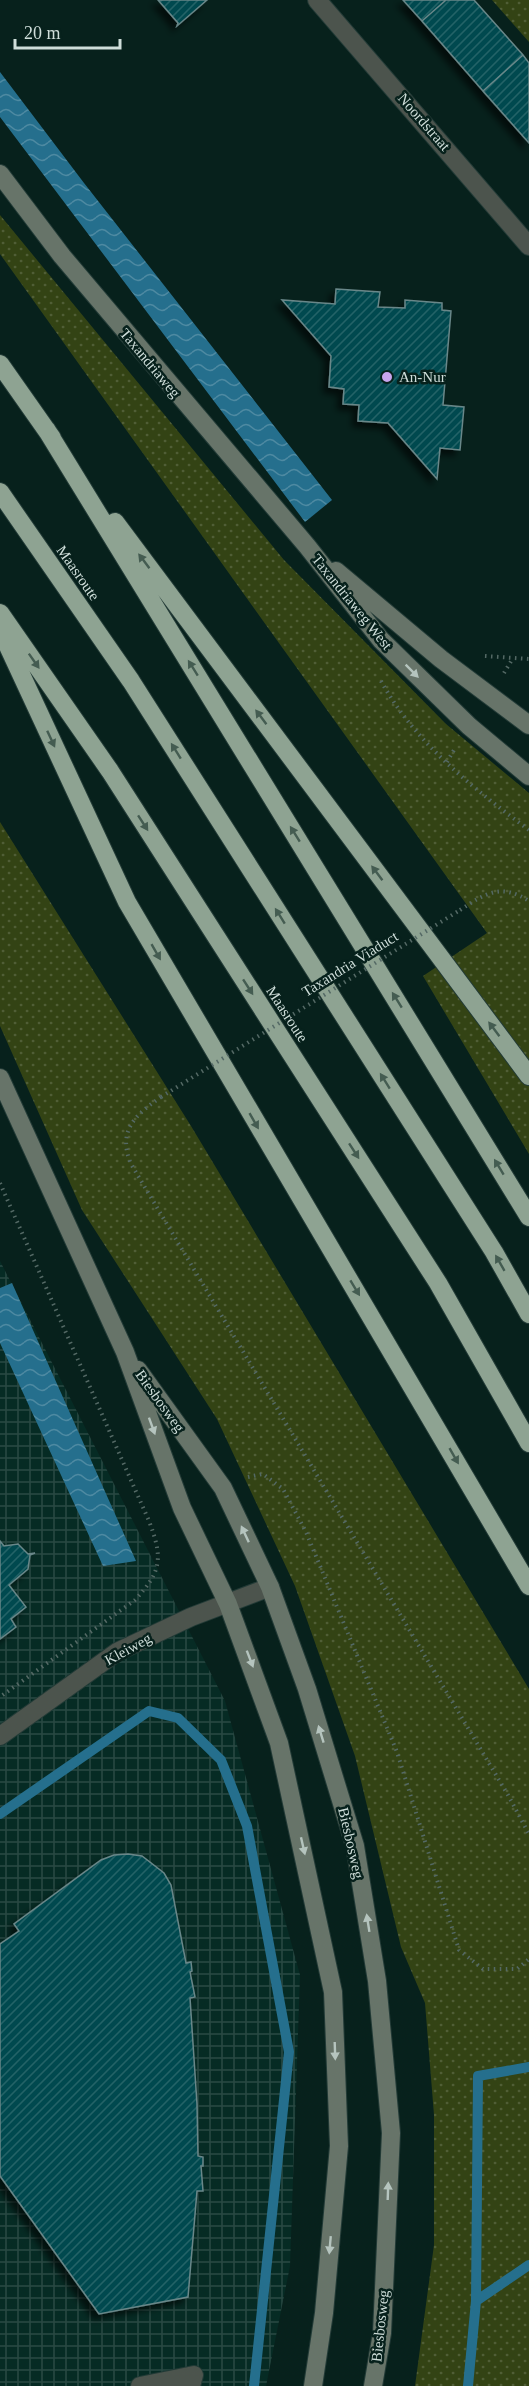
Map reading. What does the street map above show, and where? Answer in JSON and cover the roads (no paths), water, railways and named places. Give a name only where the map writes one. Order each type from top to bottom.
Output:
[{"type":"highway","points":[[0,364],[46,429],[529,1076]]},
{"type":"highway","points":[[46,429],[529,1217]]},
{"type":"highway","name":"Maasroute","points":[[0,492],[131,681],[494,1252],[529,1314]]},
{"type":"highway","name":"Maasroute","points":[[0,614],[110,771],[438,1283],[529,1443]]},
{"type":"highway","points":[[0,629],[127,902],[529,1586]]},
{"type":"main road","name":"Taxandriaweg","points":[[0,174],[62,256],[307,546]]},
{"type":"main road","name":"Taxandriaweg West","points":[[307,546],[441,659],[529,725]]},
{"type":"main road","name":"Taxandriaweg West","points":[[307,546],[381,640],[469,726],[529,776]]},
{"type":"main road","name":"Biesbosweg","points":[[0,1078],[125,1352],[183,1508],[228,1604],[279,1743],[333,1992],[339,2146],[324,2313],[313,2386]]},
{"type":"main road","name":"Biesbosweg","points":[[125,1352],[223,1488],[270,1587],[307,1689],[355,1846],[377,1981],[391,2133],[382,2333],[373,2386]]},
{"type":"street","name":"Noordstraat","points":[[317,0],[529,246]]},
{"type":"street","name":"Kleiweg","points":[[0,1736],[117,1652],[191,1617],[270,1587]]},
{"type":"street","points":[[140,2386],[194,2375],[191,2386]]},
{"type":"water","points":[[0,72],[332,500],[305,522],[0,117]]},
{"type":"water","points":[[12,1283],[136,1561],[103,1566],[0,1343],[0,1288]]},
{"type":"waterway","points":[[0,1814],[149,1711],[178,1718],[221,1760],[247,1826],[289,2052],[254,2386]]},
{"type":"waterway","points":[[476,2301],[478,2076],[529,2067]]},
{"type":"waterway","points":[[468,2386],[476,2301],[529,2265]]},
{"type":"place","name":"An-Nur","points":[[387,377]]}]
